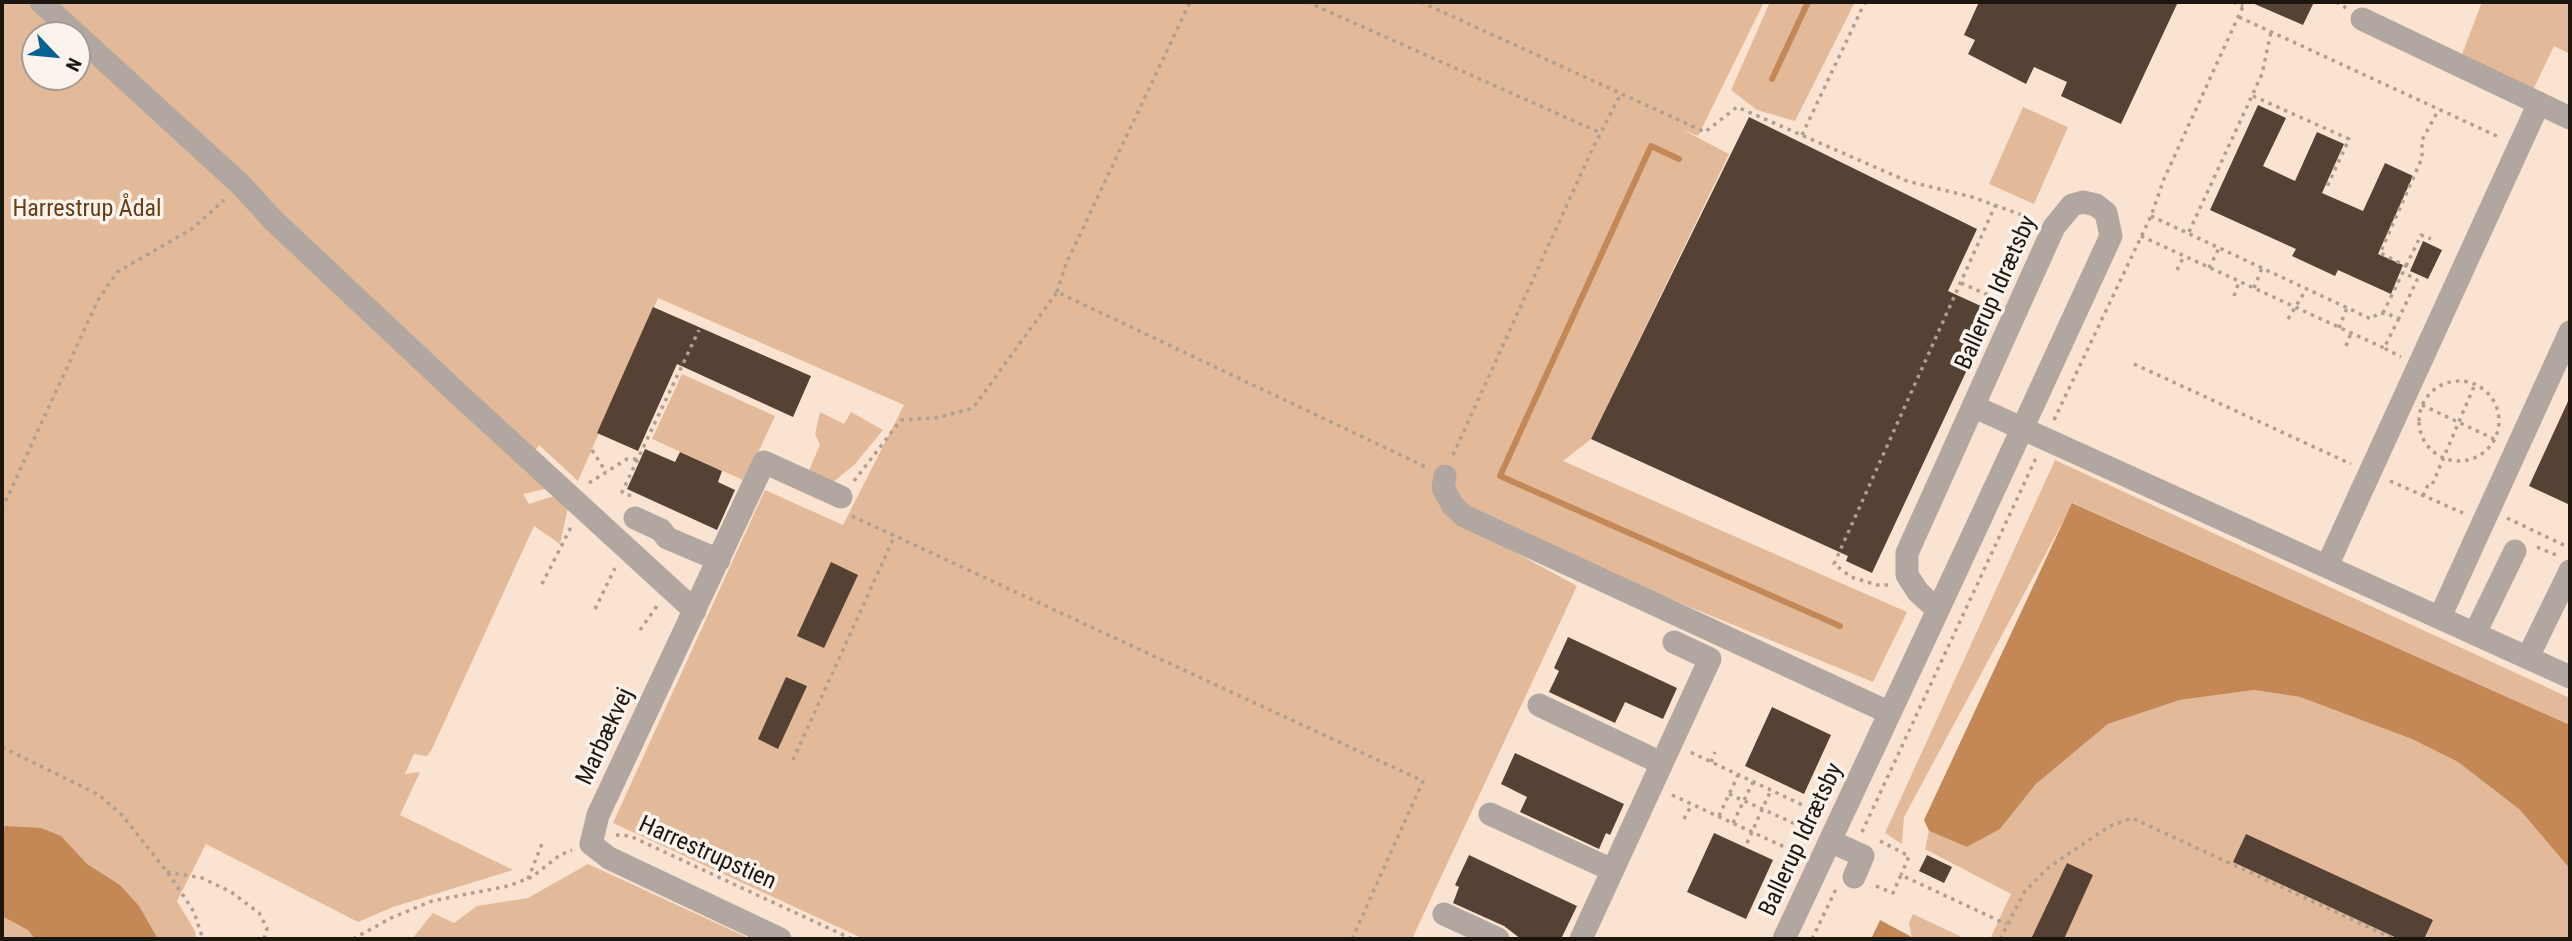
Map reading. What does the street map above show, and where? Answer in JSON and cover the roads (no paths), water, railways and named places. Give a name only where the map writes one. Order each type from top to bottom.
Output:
[{"type":"street","points":[[41,2],[241,185],[283,229],[695,611]]},
{"type":"street","points":[[2362,19],[2570,118]]},
{"type":"street","points":[[2327,566],[2539,103]]},
{"type":"street","name":"Ballerup Idrætsby","points":[[1784,939],[1938,610],[2111,236],[2106,214],[2096,205],[2082,202],[2071,205],[2054,227],[1907,553],[1907,575],[1938,610]]},
{"type":"street","points":[[2440,617],[2570,332]]},
{"type":"street","points":[[1975,407],[2570,677]]},
{"type":"street","name":"Marbækvej","points":[[780,939],[609,858],[591,844],[598,815],[764,462],[841,496]]},
{"type":"street","points":[[1445,476],[1443,488],[1453,506],[1464,516],[1890,713]]},
{"type":"street","points":[[635,518],[661,530],[667,538],[719,560]]},
{"type":"street","points":[[2475,633],[2515,551]]},
{"type":"street","points":[[2528,657],[2570,570]]},
{"type":"street","points":[[1581,939],[1710,659],[1674,642]]},
{"type":"street","points":[[1539,705],[1666,753]]},
{"type":"street","points":[[1490,814],[1612,870]]},
{"type":"street","points":[[1830,841],[1858,842],[1863,856],[1846,880]]},
{"type":"street","points":[[1444,914],[1498,939]]},
{"type":"waterway","points":[[1772,79],[1808,2]]},
{"type":"waterway","points":[[1679,159],[1651,146],[1500,476],[1840,626]]},
{"type":"park label","name":"Harrestrup Ådal","points":[[87,210]]}]
